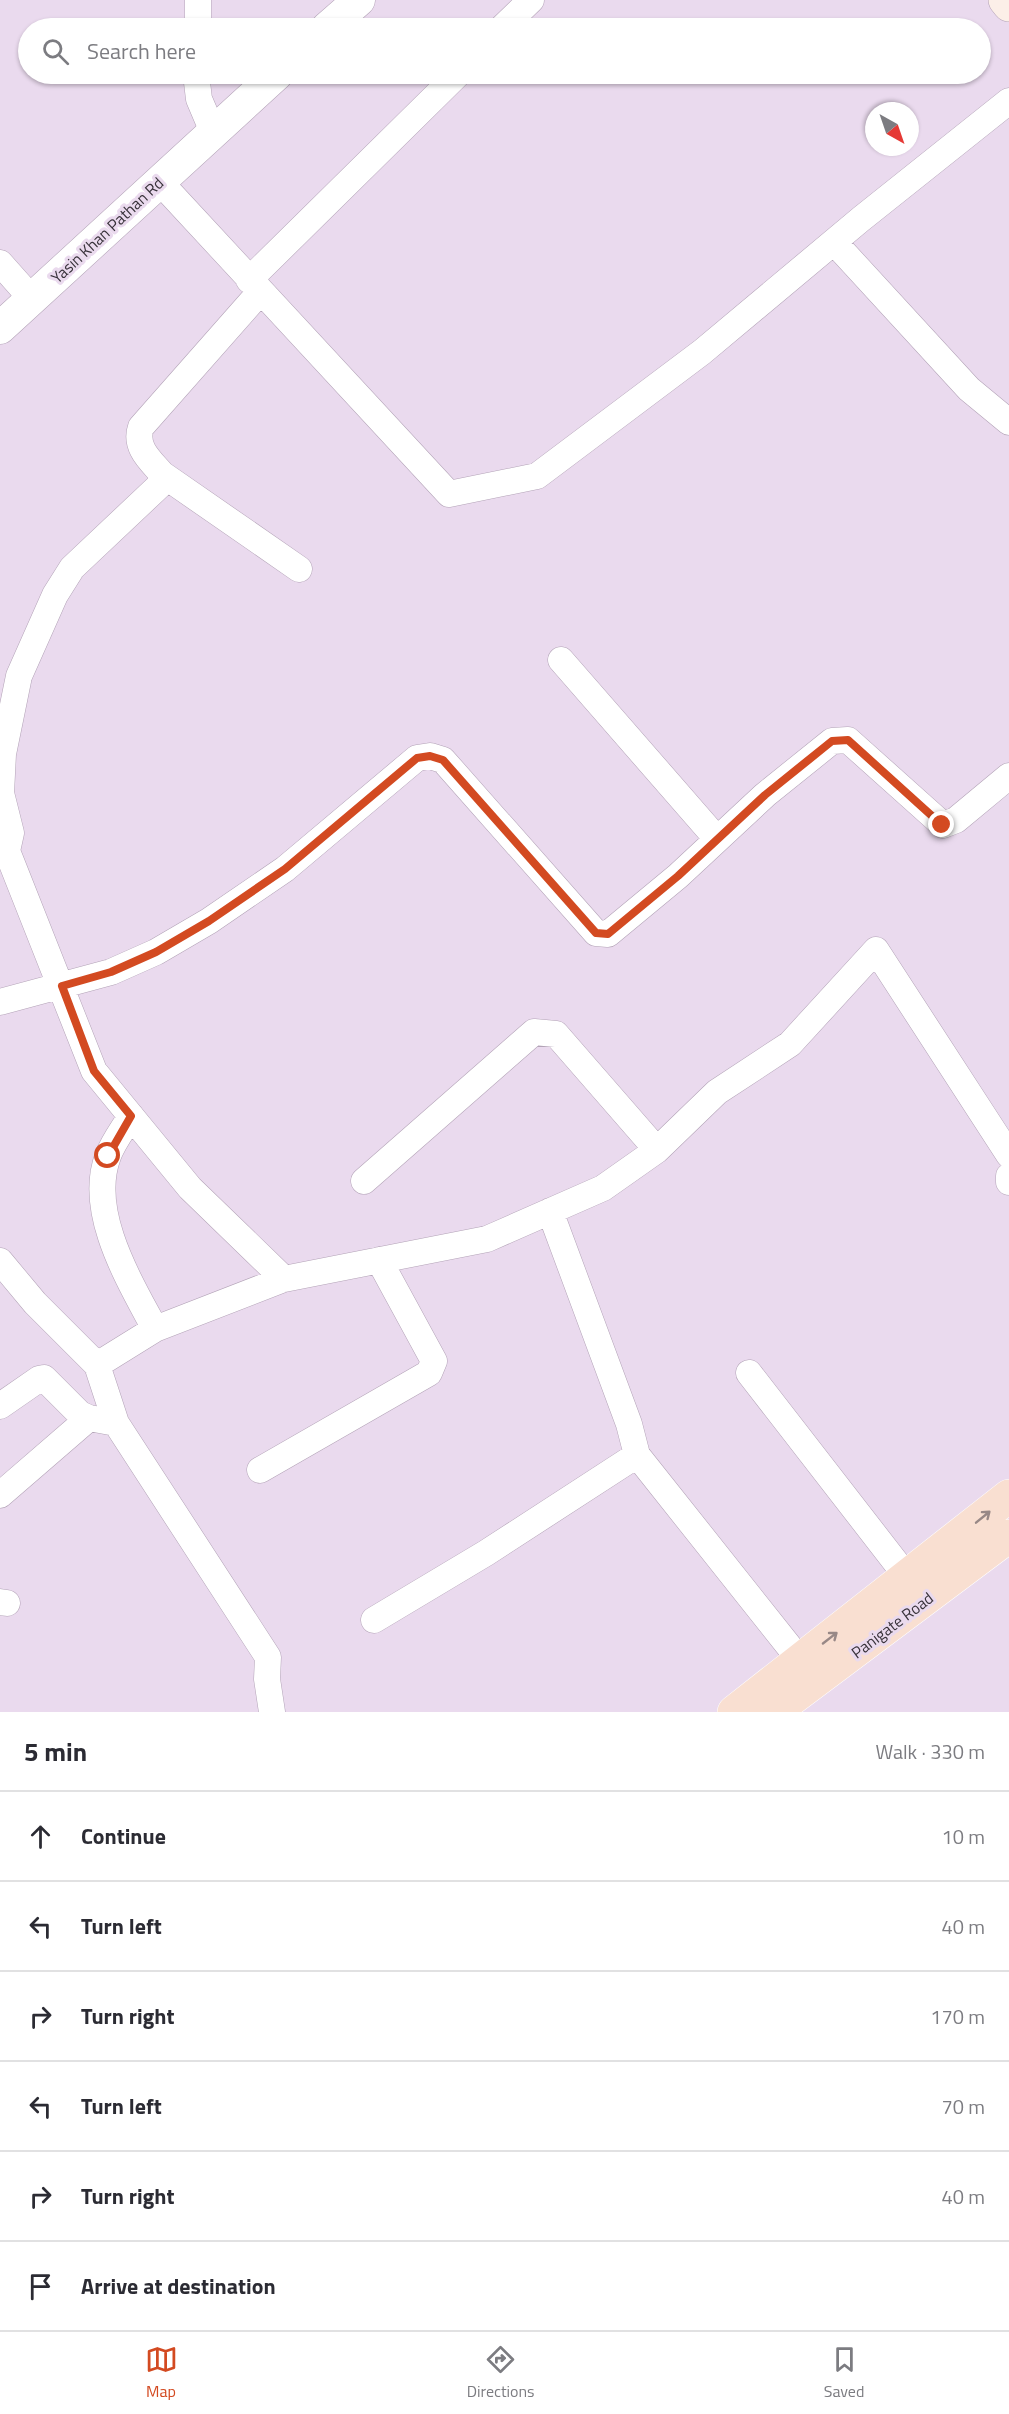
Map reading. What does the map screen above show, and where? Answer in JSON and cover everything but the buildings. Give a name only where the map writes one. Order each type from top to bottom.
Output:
[{"type":"main road","points":[[1005,0],[1009,5]]},
{"type":"main road","points":[[917,1589],[1009,1496]]},
{"type":"main road","name":"Panigate Road","points":[[774,1712],[809,1671],[917,1589],[1009,1536]]},
{"type":"main road","points":[[734,1712],[809,1671]]},
{"type":"street","points":[[198,0],[198,18]]},
{"type":"street","points":[[512,18],[531,0]]},
{"type":"street","points":[[197,84],[199,99],[213,132]]},
{"type":"street","name":"Yasin Khan Pathan Rd","points":[[0,328],[266,84]]},
{"type":"street","points":[[299,569],[162,474],[140,447],[137,437],[141,427],[254,286],[448,84]]},
{"type":"street","points":[[160,182],[449,494],[537,476],[702,352],[1009,100]]},
{"type":"street","points":[[834,242],[969,389],[1009,422]]},
{"type":"street","points":[[0,263],[32,299]]},
{"type":"street","points":[[162,474],[160,485],[153,493],[72,568],[55,595],[19,676],[3,754],[0,793],[11,833],[7,851],[94,1071],[190,1188],[284,1280]]},
{"type":"street","points":[[561,660],[717,839]]},
{"type":"street","points":[[0,1002],[111,972],[156,952],[209,921],[285,869],[417,758],[430,756],[443,760],[596,933],[608,934],[765,795],[832,741],[848,740],[942,825],[956,820],[1009,776]]},
{"type":"street","points":[[97,1365],[155,1329],[284,1280],[487,1239],[603,1188],[657,1150],[717,1092],[790,1044],[876,950],[1009,1155]]},
{"type":"street","points":[[364,1181],[534,1032],[556,1034],[657,1150]]},
{"type":"street","points":[[131,1116],[108,1156],[102,1197],[110,1237],[155,1329]]},
{"type":"street","points":[[1009,1176],[1009,1182]]},
{"type":"street","points":[[550,1211],[629,1424],[637,1455],[809,1671]]},
{"type":"street","points":[[260,1470],[429,1373],[433,1368],[434,1361],[379,1260]]},
{"type":"street","points":[[0,1261],[35,1303],[97,1365],[116,1423],[268,1657],[267,1679],[272,1712]]},
{"type":"street","points":[[749,1373],[917,1589]]},
{"type":"street","points":[[0,1406],[39,1379],[44,1378],[80,1414],[116,1423]]},
{"type":"street","points":[[0,1495],[89,1418]]},
{"type":"street","points":[[374,1620],[486,1553],[637,1455]]},
{"type":"route","points":[[108,1156],[131,1116],[94,1071],[62,986],[111,972],[156,952],[209,921],[285,869],[417,758],[430,756],[443,760],[596,933],[608,934],[678,876],[765,795],[832,741],[848,740],[942,825]]}]
